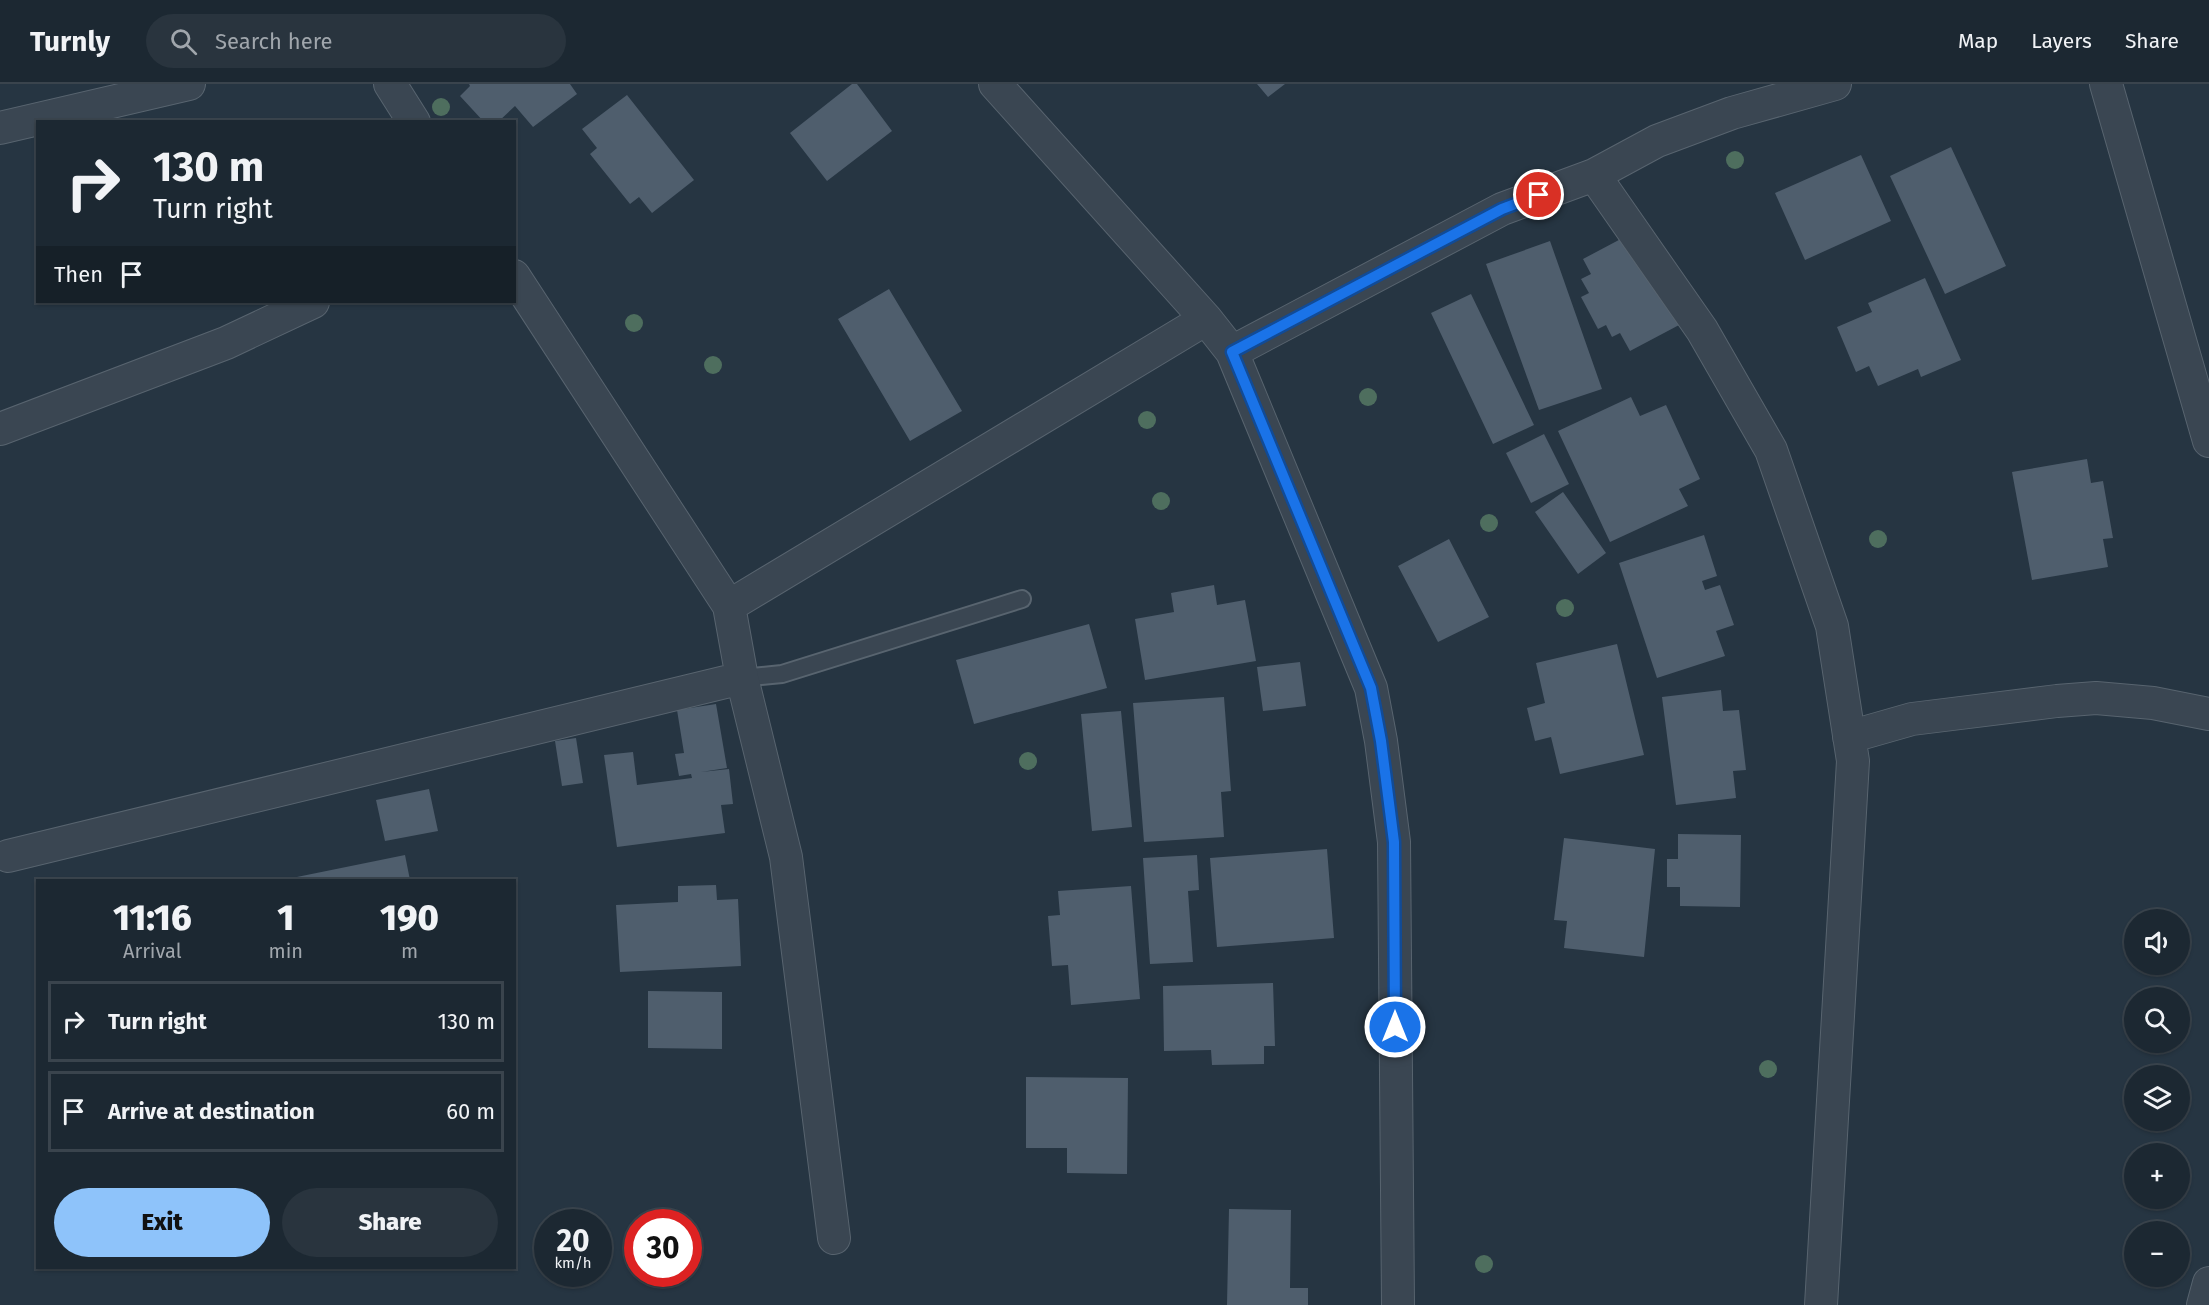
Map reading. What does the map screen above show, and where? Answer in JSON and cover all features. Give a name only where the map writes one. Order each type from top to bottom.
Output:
[{"type":"street","points":[[0,128],[189,84]]},
{"type":"street","points":[[390,84],[413,120]]},
{"type":"street","points":[[995,84],[1206,319],[1232,352],[1371,688],[1381,741],[1394,842],[1398,1305]]},
{"type":"street","points":[[1232,352],[1502,209],[1594,175],[1658,141],[1732,113],[1835,84]]},
{"type":"street","points":[[2106,84],[2209,441]]},
{"type":"street","points":[[1594,175],[1702,330],[1771,450],[1832,626],[1853,761],[1821,1305]]},
{"type":"street","points":[[516,279],[729,606],[742,678],[786,857],[834,1238]]},
{"type":"street","points":[[0,429],[226,343],[311,303]]},
{"type":"street","points":[[729,606],[1206,319]]},
{"type":"street","points":[[8,856],[742,678]]},
{"type":"street","points":[[1849,737],[1912,719],[2057,701],[2108,699],[2153,703],[2209,714]]},
{"type":"street","points":[[2203,1305],[2209,1283]]},
{"type":"lane","points":[[742,678],[782,674],[1022,599]]},
{"type":"building","points":[[469,84],[570,84],[577,94],[533,127],[515,106],[500,120],[482,120],[460,96],[470,86]]},
{"type":"building","points":[[852,84],[857,84],[892,131],[827,181],[790,133]]},
{"type":"building","points":[[1257,84],[1285,84],[1268,97]]},
{"type":"building","points":[[627,95],[694,180],[652,213],[639,197],[630,204],[590,154],[597,148],[582,129]]},
{"type":"building","points":[[1951,147],[2006,266],[1945,294],[1890,176]]},
{"type":"building","points":[[1861,155],[1891,221],[1805,260],[1775,193]]},
{"type":"building","points":[[1632,233],[1681,324],[1630,351],[1620,333],[1612,337],[1606,325],[1598,329],[1581,297],[1589,293],[1581,279],[1591,274],[1583,259]]},
{"type":"building","points":[[1550,241],[1602,389],[1539,410],[1486,264]]},
{"type":"building","points":[[1925,278],[1961,360],[1921,377],[1918,369],[1878,386],[1869,366],[1856,372],[1837,327],[1872,312],[1868,303]]},
{"type":"building","points":[[889,289],[962,411],[910,441],[838,319]]},
{"type":"building","points":[[1471,294],[1534,425],[1493,444],[1431,313]]},
{"type":"building","points":[[1631,397],[1640,416],[1666,405],[1700,479],[1679,489],[1688,506],[1610,542],[1558,431]]},
{"type":"building","points":[[1544,434],[1569,484],[1531,503],[1506,453]]},
{"type":"building","points":[[2087,459],[2091,483],[2103,481],[2113,538],[2103,539],[2108,567],[2032,580],[2012,472]]},
{"type":"building","points":[[1563,492],[1606,553],[1578,574],[1535,512]]},
{"type":"building","points":[[1704,535],[1717,576],[1702,581],[1705,590],[1720,585],[1734,625],[1716,631],[1725,656],[1657,678],[1619,563]]},
{"type":"building","points":[[1449,539],[1489,617],[1438,642],[1398,566]]},
{"type":"building","points":[[1214,585],[1217,605],[1245,600],[1256,661],[1145,680],[1135,619],[1174,612],[1171,593]]},
{"type":"building","points":[[1089,624],[1107,688],[974,724],[956,660]]},
{"type":"building","points":[[1617,644],[1644,755],[1560,774],[1551,737],[1535,741],[1527,708],[1545,703],[1536,663]]},
{"type":"building","points":[[1300,662],[1306,706],[1263,711],[1257,667]]},
{"type":"building","points":[[1721,690],[1723,711],[1739,710],[1746,770],[1733,771],[1736,798],[1676,805],[1662,697]]},
{"type":"building","points":[[1224,697],[1231,791],[1221,792],[1224,837],[1144,842],[1133,703]]},
{"type":"building","points":[[716,704],[727,768],[701,772],[729,769],[733,804],[721,805],[725,833],[617,847],[604,755],[633,752],[637,785],[692,778],[691,774],[679,776],[675,754],[684,753],[677,710]]},
{"type":"building","points":[[1121,711],[1132,827],[1092,831],[1081,714]]},
{"type":"building","points":[[576,738],[583,783],[562,786],[555,741]]},
{"type":"building","points":[[429,789],[438,831],[385,841],[376,800]]},
{"type":"building","points":[[1678,834],[1741,835],[1740,907],[1680,906],[1680,887],[1667,887],[1667,859],[1678,859]]},
{"type":"building","points":[[1564,838],[1655,849],[1644,957],[1564,948],[1567,921],[1554,920]]},
{"type":"building","points":[[1327,849],[1334,938],[1217,947],[1210,858]]},
{"type":"building","points":[[405,855],[410,879],[287,879]]},
{"type":"building","points":[[1197,855],[1199,890],[1188,891],[1193,962],[1150,964],[1143,858]]},
{"type":"building","points":[[716,885],[717,900],[738,899],[741,966],[620,972],[616,905],[678,902],[678,886]]},
{"type":"building","points":[[1131,886],[1140,999],[1071,1005],[1068,965],[1052,966],[1048,916],[1060,915],[1058,891]]},
{"type":"building","points":[[1273,983],[1275,1046],[1264,1046],[1264,1064],[1212,1065],[1211,1050],[1164,1051],[1163,986]]},
{"type":"building","points":[[648,991],[722,992],[722,1049],[648,1048]]},
{"type":"building","points":[[1026,1077],[1128,1078],[1127,1174],[1067,1173],[1067,1148],[1026,1148]]},
{"type":"building","points":[[1229,1209],[1291,1210],[1290,1288],[1308,1288],[1308,1305],[1227,1305]]},
{"type":"route","points":[[1395,1027],[1394,842],[1381,741],[1371,688],[1232,352],[1502,209],[1539,195]]}]
